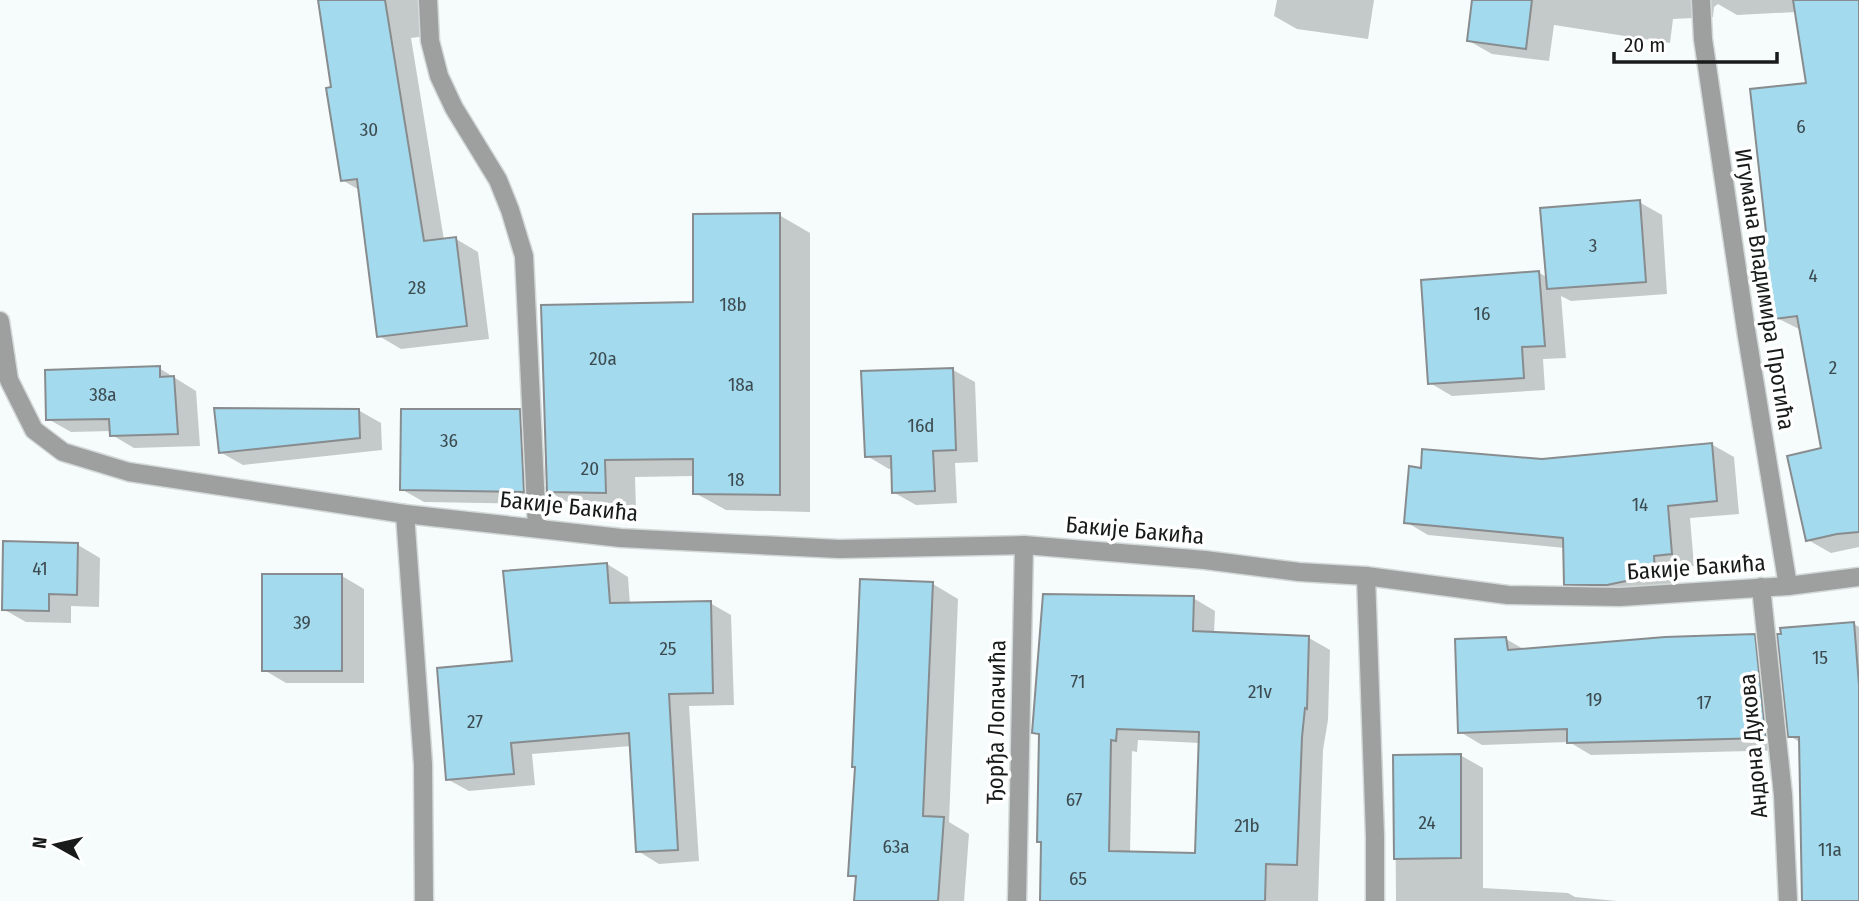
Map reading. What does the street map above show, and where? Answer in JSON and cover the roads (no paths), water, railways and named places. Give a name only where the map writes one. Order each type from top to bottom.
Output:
[{"type":"street","points":[[428,0],[430,41],[439,76],[454,107],[498,180],[524,256],[537,528]]},
{"type":"street","name":"Игумана Владимира Протића","points":[[1701,0],[1703,39],[1744,317],[1788,586]]},
{"type":"street","name":"Бакије Бакића","points":[[0,321],[9,380],[34,430],[63,452],[129,472],[405,514],[621,537],[839,549],[1024,545],[1366,576],[1508,595],[1620,597],[1788,586],[1859,577]]},
{"type":"street","points":[[405,514],[423,764],[424,901]]},
{"type":"street","name":"Ђорђа Лопачића","points":[[1017,901],[1024,545]]},
{"type":"street","points":[[1366,576],[1375,901]]},
{"type":"street","name":"Андона Дукова","points":[[1761,587],[1783,795],[1788,901]]}]
